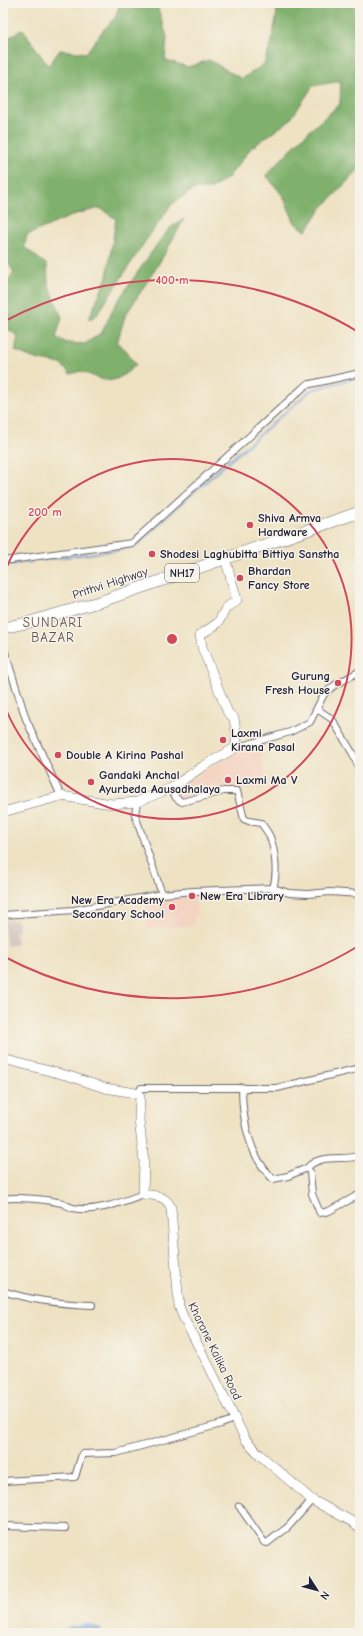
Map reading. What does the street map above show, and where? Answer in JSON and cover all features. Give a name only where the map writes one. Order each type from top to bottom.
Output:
[{"type":"highway","name":"Prithvi Highway","points":[[3,628],[26,623],[102,601],[360,512]]},
{"type":"street","points":[[3,561],[132,543],[306,385],[360,373]]},
{"type":"street","points":[[225,558],[236,600],[226,608],[218,623],[200,635],[202,647],[228,713],[234,718],[238,738],[235,748]]},
{"type":"street","points":[[3,646],[26,719],[61,796]]},
{"type":"street","points":[[3,812],[61,796],[112,804],[137,802],[171,788],[202,767],[235,748],[290,732],[310,722],[324,694],[335,685],[360,671]]},
{"type":"street","points":[[317,709],[332,719],[360,771]]},
{"type":"street","points":[[171,788],[176,798],[182,802],[224,791],[237,791],[244,819],[261,823],[269,835],[274,866],[275,880],[273,888]]},
{"type":"street","points":[[137,802],[135,815],[162,894]]},
{"type":"street","points":[[3,915],[74,910],[162,894],[193,891],[273,888],[289,893],[308,894],[330,892],[360,894]]},
{"type":"street","points":[[3,1059],[69,1076],[105,1088],[138,1094]]},
{"type":"street","points":[[138,1094],[141,1088],[277,1088],[360,1068]]},
{"type":"street","points":[[242,1088],[245,1123],[251,1144],[264,1170],[273,1179],[288,1176],[307,1168],[311,1164],[320,1160],[360,1156]]},
{"type":"street","points":[[3,1199],[25,1199],[62,1203],[73,1208],[92,1209],[119,1203],[143,1194],[144,1161],[139,1129],[141,1100],[138,1094]]},
{"type":"street","points":[[307,1168],[310,1172],[312,1194],[320,1213],[329,1211],[360,1194]]},
{"type":"street","name":"Kharane Kalika Road","points":[[143,1194],[165,1198],[172,1208],[179,1306],[184,1319],[246,1440],[253,1448],[312,1500],[351,1521],[360,1529]]},
{"type":"street","points":[[3,1291],[55,1304],[92,1305]]},
{"type":"street","points":[[3,1481],[75,1477],[82,1454],[116,1453],[235,1419]]},
{"type":"street","points":[[240,1506],[264,1542],[268,1543],[288,1527],[312,1500]]},
{"type":"street","points":[[3,1526],[65,1528]]},
{"type":"shaded area","name":"Laxmi Ma V","points":[[260,743],[267,788],[237,789],[183,800],[178,798],[175,788],[206,771],[242,748]]},
{"type":"shaded area","name":"New Era Academy Secondary School","points":[[195,892],[197,913],[193,920],[194,925],[147,929],[147,902],[170,894]]},
{"type":"shaded area","points":[[17,919],[19,931],[15,932],[17,944],[7,946],[3,921]]},
{"type":"green space","points":[[120,3],[156,3],[167,37],[165,60],[188,67],[209,60],[242,79],[264,64],[272,41],[277,12],[276,3],[360,3],[360,168],[321,209],[306,231],[295,223],[283,196],[266,175],[305,135],[340,104],[341,81],[313,86],[290,120],[251,148],[228,178],[211,189],[194,189],[171,205],[97,315],[88,320],[107,277],[116,219],[100,208],[76,214],[27,235],[24,247],[47,265],[48,283],[62,318],[56,337],[67,343],[85,344],[102,332],[115,305],[158,243],[170,228],[184,219],[161,260],[125,316],[117,343],[126,350],[136,365],[128,372],[115,379],[105,380],[81,371],[70,374],[61,364],[36,359],[15,351],[18,336],[3,326],[3,286],[14,273],[3,253],[3,243],[10,241],[3,232],[3,138],[5,137],[3,120],[3,41],[23,29],[48,66],[60,50],[86,53],[116,16]]},
{"type":"waterway","points":[[41,560],[119,550],[137,545],[195,491],[311,390],[360,377]]},
{"type":"waterway","points":[[3,565],[31,562]]},
{"type":"waterway","points":[[70,1633],[88,1629],[97,1633]]},
{"type":"place","name":"Shiva Armva Hardware","points":[[250,525]]},
{"type":"place","name":"Shodesi Laghubitta Bittiya Sanstha","points":[[152,554]]},
{"type":"place","name":"Bhardan Fancy Store","points":[[240,578]]},
{"type":"place","name":"Gurung Fresh House","points":[[338,683]]},
{"type":"place","name":"Laxmi Kirana Pasal","points":[[223,740]]},
{"type":"place","name":"Double A Kirina Pashal","points":[[58,755]]},
{"type":"place","name":"Laxmi Ma V","points":[[228,780]]},
{"type":"place","name":"Gandaki Anchal Ayurbeda Aausadhalaya","points":[[91,782]]},
{"type":"place","name":"New Era Library","points":[[192,896]]},
{"type":"place","name":"New Era Academy Secondary School","points":[[172,907]]},
{"type":"district","name":"SUNDARI BAZAR","points":[[53,630]]}]
